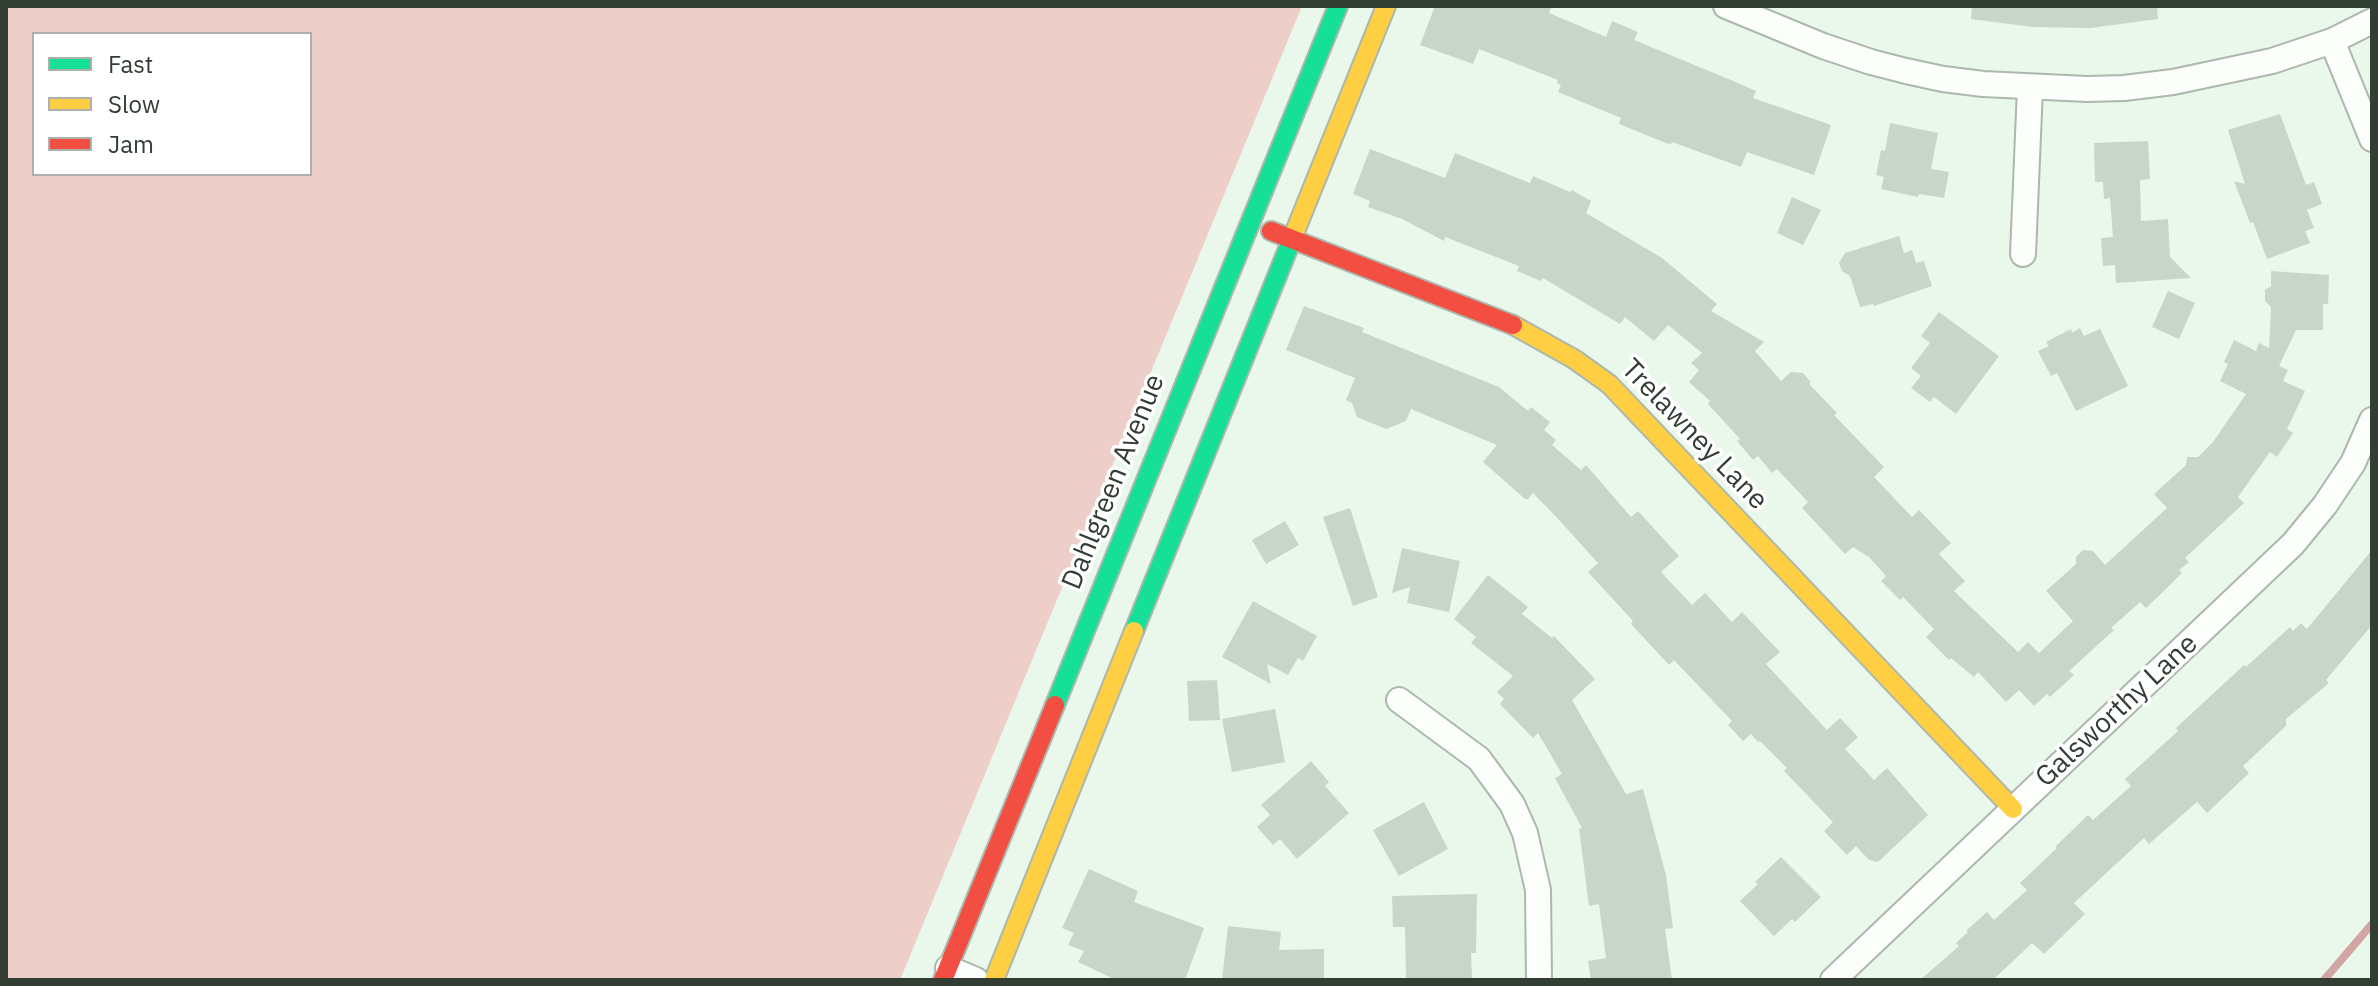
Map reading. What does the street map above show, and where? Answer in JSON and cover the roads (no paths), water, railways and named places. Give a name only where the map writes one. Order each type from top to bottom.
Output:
[{"type":"street","name":"Dahlgreen Avenue","points":[[946,974],[1338,6]]},
{"type":"street","points":[[994,980],[1386,6]]},
{"type":"street","points":[[1726,6],[1871,62],[1943,79],[2030,88],[2112,89],[2173,82],[2272,61],[2332,41],[2372,21]]},
{"type":"street","points":[[2332,41],[2372,139]]},
{"type":"street","points":[[2023,254],[2030,88]]},
{"type":"street","name":"Trelawney Lane","points":[[1249,224],[1515,326],[1574,359],[1609,384],[2013,809]]},
{"type":"street","name":"Galsworthy Lane","points":[[1833,980],[2293,544],[2325,505],[2353,463],[2372,420]]},
{"type":"street","points":[[1399,700],[1479,759],[1512,804],[1525,833],[1538,890],[1539,980]]},
{"type":"street","points":[[946,974],[976,980]]},
{"type":"waterway","points":[[2324,980],[2372,924]]}]
